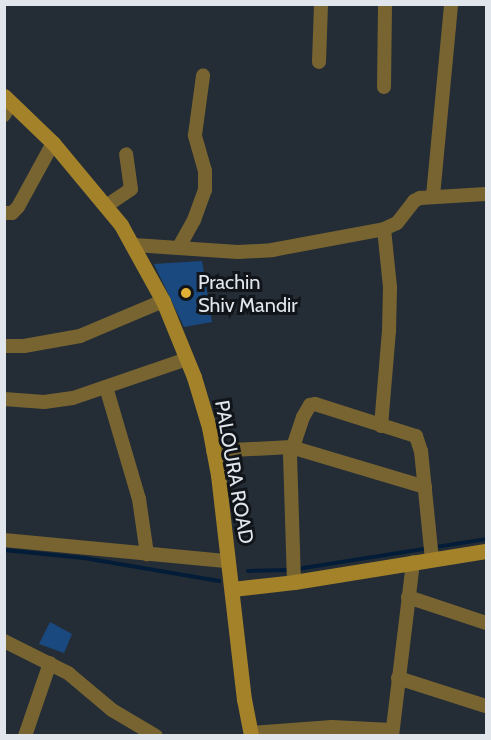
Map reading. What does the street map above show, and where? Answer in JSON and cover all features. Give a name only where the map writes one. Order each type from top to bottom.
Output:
[{"type":"main road","name":"PALOURA ROAD","points":[[7,105],[53,143],[106,206],[134,245],[163,301],[187,359],[209,427],[232,589],[244,699],[251,734]]},
{"type":"main road","points":[[232,589],[294,574],[413,562],[432,556],[486,551]]},
{"type":"street","points":[[319,62],[321,4]]},
{"type":"street","points":[[384,87],[385,4]]},
{"type":"street","points":[[433,196],[451,4]]},
{"type":"street","points":[[179,248],[194,220],[205,190],[205,171],[195,135],[203,76]]},
{"type":"street","points":[[4,213],[12,213],[18,207],[53,143]]},
{"type":"street","points":[[106,206],[131,189],[126,154]]},
{"type":"street","points":[[134,245],[238,252],[272,250],[384,229],[397,223],[414,201],[433,196],[486,194]]},
{"type":"street","points":[[381,426],[389,331],[390,287],[384,229]]},
{"type":"street","points":[[4,346],[56,342],[80,336],[163,301]]},
{"type":"street","points":[[4,399],[58,401],[187,359]]},
{"type":"street","points":[[106,387],[139,499],[147,554]]},
{"type":"street","points":[[294,574],[291,447],[310,405],[322,404],[381,426],[416,436],[420,441],[432,556]]},
{"type":"street","points":[[213,451],[291,447],[425,487]]},
{"type":"street","points":[[4,540],[228,561]]},
{"type":"street","points":[[251,734],[332,727],[392,733],[413,562]]},
{"type":"street","points":[[408,597],[486,622]]},
{"type":"street","points":[[4,641],[68,673],[112,710],[156,735]]},
{"type":"street","points":[[25,735],[50,663]]},
{"type":"street","points":[[398,678],[486,706]]},
{"type":"building","name":"Prachin Shiv Mandir","points":[[202,261],[212,322],[184,327],[154,264]]},
{"type":"building","points":[[50,622],[72,634],[64,653],[39,644]]},
{"type":"waterway","points":[[297,569],[486,539]]},
{"type":"waterway","points":[[4,550],[84,558],[219,581]]},
{"type":"waterway","points":[[248,571],[290,570]]},
{"type":"place","name":"Prachin Shiv Mandir","points":[[186,293]]}]
